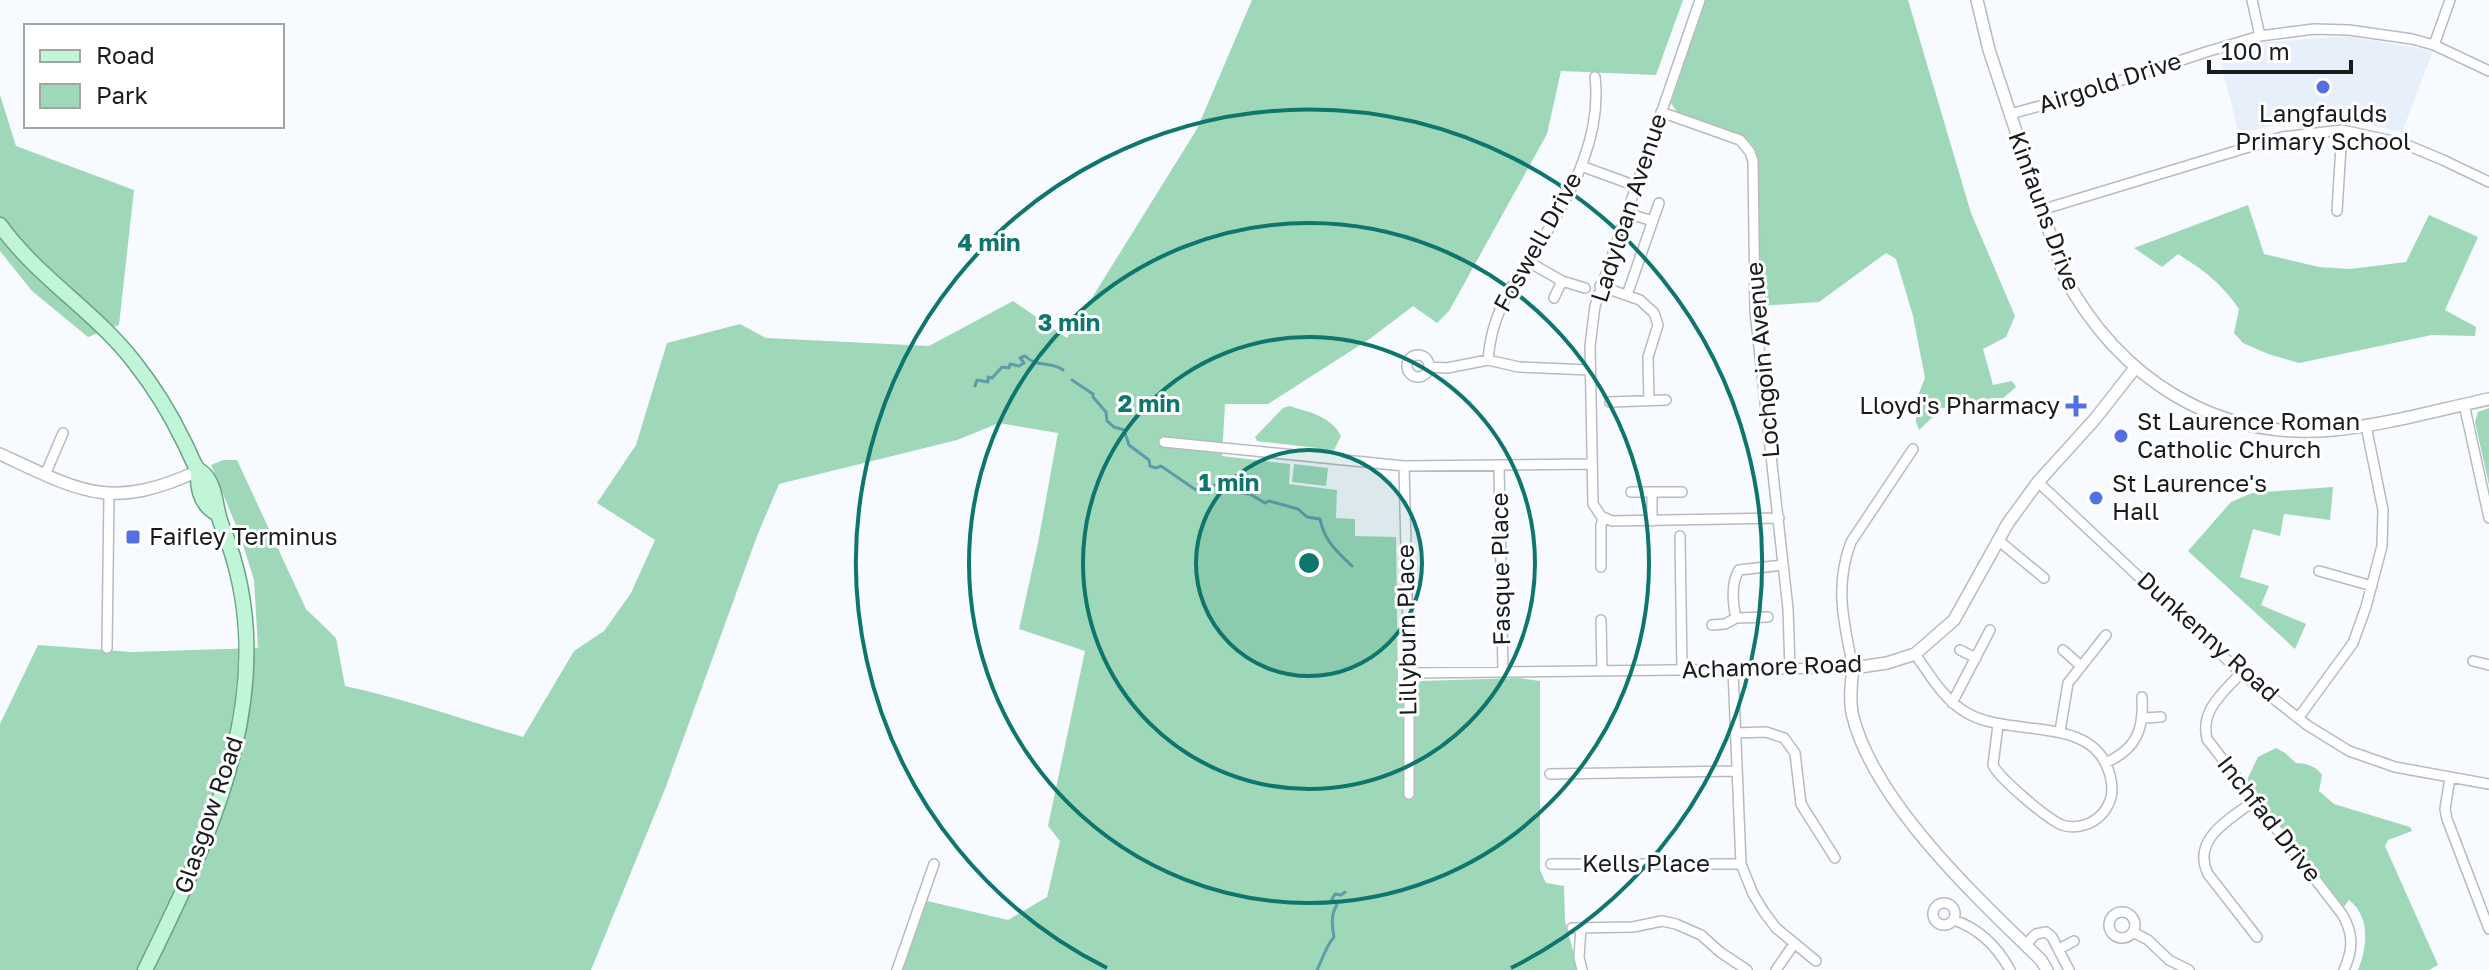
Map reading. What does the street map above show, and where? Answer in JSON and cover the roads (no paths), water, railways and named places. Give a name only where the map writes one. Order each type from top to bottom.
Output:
[{"type":"main road","name":"Glasgow Road","points":[[0,225],[27,259],[95,319],[137,365],[171,418],[198,471],[206,476],[237,570],[247,646],[244,705],[234,754],[178,904],[145,970]]},
{"type":"main road","points":[[198,471],[199,491]]},
{"type":"main road","name":"Glasgow Road","points":[[199,491],[206,507],[216,513]]},
{"type":"street","name":"Ladyloan Avenue","points":[[1601,567],[1602,517],[1593,504],[1591,328],[1600,286],[1700,0]]},
{"type":"street","name":"Kinfauns Drive","points":[[1977,0],[1989,50],[2064,276],[2078,302],[2108,342],[2135,368],[2165,391],[2203,411],[2231,421],[2271,429],[2308,431],[2366,426],[2489,399]]},
{"type":"street","points":[[2252,0],[2260,36]]},
{"type":"street","points":[[2434,45],[2450,0]]},
{"type":"street","name":"Airgold Drive","points":[[2010,114],[2260,36],[2314,29],[2349,30],[2412,39],[2434,45],[2489,71]]},
{"type":"street","name":"Foswell Drive","points":[[1488,360],[1491,333],[1508,290],[1557,215],[1581,166],[1594,123],[1597,102],[1595,77]]},
{"type":"street","name":"Lochgoin Avenue","points":[[1661,112],[1740,140],[1753,161],[1755,311],[1779,518],[1790,669]]},
{"type":"street","points":[[2337,211],[2342,130]]},
{"type":"street","points":[[2041,210],[2282,137],[2342,130],[2402,143],[2489,182]]},
{"type":"street","points":[[1581,166],[1636,186]]},
{"type":"street","points":[[1627,295],[1659,203]]},
{"type":"street","points":[[1636,216],[1653,221]]},
{"type":"street","points":[[1527,261],[1562,281],[1585,288]]},
{"type":"street","points":[[1554,298],[1562,281]]},
{"type":"street","points":[[1600,286],[1640,300],[1651,308],[1658,325],[1648,357],[1649,400]]},
{"type":"street","points":[[1429,367],[1460,366],[1488,360],[1533,369],[1590,370]]},
{"type":"street","name":"Achamore Road","points":[[1409,673],[1853,668],[1887,663],[1915,654],[1954,620],[1998,540],[2038,482],[2095,419],[2135,368]]},
{"type":"street","points":[[1610,402],[1666,400]]},
{"type":"street","points":[[2464,404],[2489,518]]},
{"type":"street","points":[[2299,717],[2353,643],[2382,546],[2384,522],[2366,426]]},
{"type":"street","points":[[45,475],[63,433]]},
{"type":"street","points":[[1164,442],[1404,466],[1592,464]]},
{"type":"street","points":[[1913,449],[1851,542],[1845,557],[1841,576],[1842,608],[1853,668],[1853,716],[1870,763],[1910,821],[1983,904],[2041,960],[2047,970]]},
{"type":"street","points":[[0,454],[64,484],[109,494],[158,488],[198,471]]},
{"type":"street","name":"Lillyburn Place","points":[[1404,466],[1409,794]]},
{"type":"street","name":"Fasque Place","points":[[1499,466],[1503,672]]},
{"type":"street","points":[[177,481],[199,491]]},
{"type":"street","name":"Dunkenny Road","points":[[2038,482],[2241,673],[2349,751],[2395,767],[2489,784]]},
{"type":"street","points":[[1631,492],[1682,492]]},
{"type":"street","points":[[1652,492],[1652,521]]},
{"type":"street","points":[[107,648],[109,494]]},
{"type":"street","points":[[1602,517],[1612,521],[1779,518]]},
{"type":"street","points":[[1680,536],[1682,670]]},
{"type":"street","points":[[1998,540],[2044,578]]},
{"type":"street","points":[[1736,618],[1736,573],[1745,568],[1783,565]]},
{"type":"street","points":[[2319,571],[2372,586]]},
{"type":"street","points":[[1712,625],[1725,624],[1736,618],[1768,617]]},
{"type":"street","points":[[1601,620],[1602,671]]},
{"type":"street","points":[[1952,703],[1990,630]]},
{"type":"street","points":[[2060,731],[2066,687],[2106,635]]},
{"type":"street","points":[[1960,650],[1976,658]]},
{"type":"street","points":[[2063,650],[2081,666]]},
{"type":"street","points":[[1915,654],[1952,703],[1970,715],[1998,725],[2060,731],[2089,744],[2105,763],[2112,784],[2108,806],[2091,823],[2063,826],[1994,769],[1992,756],[1998,725]]},
{"type":"street","points":[[2473,661],[2489,665]]},
{"type":"street","points":[[1733,669],[1741,864],[1753,894],[1776,928],[1816,961]]},
{"type":"street","name":"Inchfad Drive","points":[[2241,673],[2211,708],[2205,724],[2209,743],[2347,922],[2352,943],[2344,970]]},
{"type":"street","points":[[2105,763],[2118,757],[2131,745],[2143,718],[2142,697]]},
{"type":"street","points":[[2143,718],[2161,717]]},
{"type":"street","points":[[1735,733],[1766,732],[1784,738],[1795,753],[1801,804],[1835,858]]},
{"type":"street","points":[[1550,774],[1736,771]]},
{"type":"street","points":[[2450,778],[2445,809],[2447,819],[2489,929]]},
{"type":"street","points":[[2254,801],[2211,835],[2203,855],[2208,874],[2257,937]]},
{"type":"street","points":[[897,970],[934,864]]},
{"type":"street","name":"Kells Place","points":[[1551,864],[1741,864]]},
{"type":"street","points":[[1954,920],[1973,927],[1989,940],[2010,970]]},
{"type":"street","points":[[1582,970],[1576,928],[1633,927],[1662,921],[1701,935],[1747,970]]},
{"type":"street","points":[[2025,945],[2036,934],[2043,932],[2052,937],[2069,970]]},
{"type":"street","points":[[2133,932],[2148,940],[2169,960],[2189,970]]},
{"type":"street","points":[[2059,949],[2074,941]]},
{"type":"street","points":[[1776,970],[1794,944]]},
{"type":"waterway","points":[[975,386],[977,380],[988,382],[988,377],[992,378],[1002,367],[1009,368],[1010,364],[1019,366],[1024,363],[1020,358],[1025,356],[1034,362],[1063,370]]},
{"type":"waterway","points":[[1072,380],[1093,394],[1106,412],[1107,421],[1124,430],[1129,445],[1149,460],[1150,466],[1161,466],[1196,490],[1217,484],[1228,485],[1265,503],[1269,501],[1298,509],[1307,517],[1320,519],[1328,539],[1352,566]]},
{"type":"waterway","points":[[1317,970],[1334,937],[1332,925],[1337,905],[1332,899],[1335,894],[1345,892]]},
{"type":"place","name":"Langfaulds Primary School","points":[[2323,87]]},
{"type":"place","name":"Lloyd's Pharmacy","points":[[2076,406]]},
{"type":"place","name":"St Laurence Roman Catholic Church","points":[[2121,436]]},
{"type":"place","name":"St Laurence's Hall","points":[[2096,498]]},
{"type":"place","name":"Faifley Terminus","points":[[133,537]]}]
